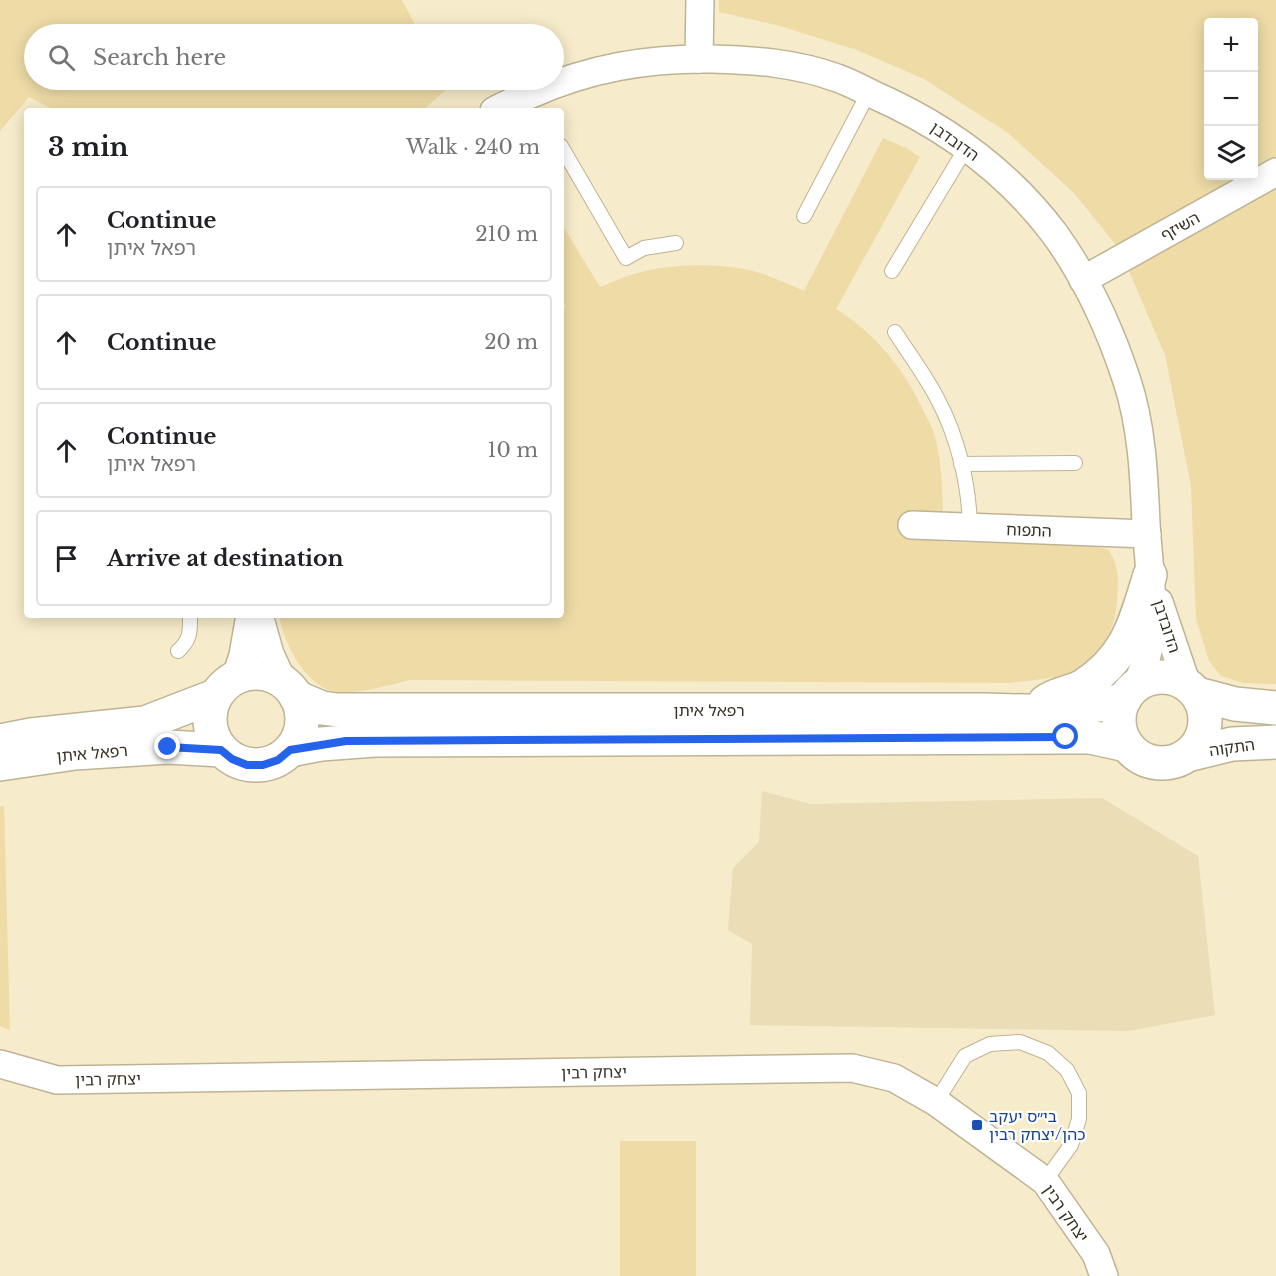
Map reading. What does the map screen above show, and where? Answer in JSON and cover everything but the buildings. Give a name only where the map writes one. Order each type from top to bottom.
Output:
[{"type":"street","points":[[699,59],[700,0]]},
{"type":"street","name":"הדובדבן","points":[[564,80],[615,66],[672,59],[733,59],[789,65],[836,77],[938,127],[984,161],[1023,196],[1054,233],[1083,280],[1108,328],[1128,383],[1138,431],[1144,477],[1152,628],[1145,669],[1130,693]]},
{"type":"street","name":"הדובדבן","points":[[503,108],[533,98],[545,90]]},
{"type":"street","name":"השיזף","points":[[1083,280],[1276,172]]},
{"type":"street","name":"התפוח","points":[[912,525],[1147,534]]},
{"type":"street","points":[[1031,712],[1053,696],[1081,687],[1105,670],[1133,630],[1150,571]]},
{"type":"street","name":"הדובדבן","points":[[1150,571],[1167,628],[1192,690]]},
{"type":"street","points":[[249,618],[226,687],[210,710],[209,724],[213,738],[221,750],[232,759],[247,765],[263,765],[278,760],[290,750],[299,737],[302,721],[301,705],[289,689],[266,643],[260,618]]},
{"type":"street","points":[[226,687],[251,673],[267,674],[289,689]]},
{"type":"street","points":[[1192,690],[1205,713],[1205,727],[1200,740],[1187,755],[1169,763],[1155,763],[1142,758],[1127,745],[1121,734],[1119,720],[1130,693],[1148,679],[1162,677],[1176,679],[1192,690],[1235,704],[1276,708]]},
{"type":"street","name":"רפאל איתן","points":[[0,741],[31,735],[146,723],[226,687]]},
{"type":"street","name":"רפאל איתן","points":[[289,689],[321,708],[337,710],[1060,712],[1130,693]]},
{"type":"street","name":"רפאל איתן","points":[[290,750],[346,741],[387,740],[1090,737],[1127,745]]},
{"type":"street","name":"התקוה","points":[[1187,755],[1232,744],[1276,742]]},
{"type":"street","name":"רפאל איתן","points":[[0,764],[75,753],[156,748],[221,750]]},
{"type":"street","name":"יצחק רבין","points":[[0,1064],[57,1080],[852,1068],[894,1078],[936,1102],[1045,1181],[1096,1254],[1104,1276]]},
{"type":"lane","points":[[804,216],[869,92]]},
{"type":"lane","points":[[892,271],[966,148]]},
{"type":"lane","points":[[564,151],[626,258],[644,248],[676,243]]},
{"type":"lane","points":[[895,332],[938,399],[953,438],[961,464],[970,528]]},
{"type":"lane","points":[[961,464],[1075,463]]},
{"type":"lane","points":[[178,651],[187,644],[190,618]]},
{"type":"lane","points":[[936,1102],[965,1056],[990,1044],[1020,1042],[1048,1053],[1067,1070],[1079,1093],[1079,1119],[1071,1145],[1045,1181]]},
{"type":"shaded area","points":[[0,0],[402,0],[415,24],[24,24],[24,90],[446,90],[425,108],[50,108],[29,97],[0,131]]},
{"type":"shaded area","points":[[719,0],[1276,0],[1276,684],[1243,683],[1221,676],[1209,661],[1196,619],[1191,486],[1165,355],[1120,250],[1074,193],[1008,133],[924,79],[857,50],[780,26],[719,12]]},
{"type":"shaded area","points":[[883,138],[920,157],[836,309],[864,329],[888,354],[908,382],[930,424],[940,463],[944,542],[1096,546],[1109,550],[1118,574],[1116,612],[1109,636],[1096,656],[1087,664],[1065,675],[1009,683],[410,680],[350,692],[332,691],[322,687],[304,671],[290,649],[280,618],[564,618],[564,309],[566,307],[564,303],[564,228],[600,287],[647,271],[675,266],[703,265],[752,271],[804,291]]},
{"type":"shaded area","points":[[762,791],[811,804],[1102,798],[1198,856],[1215,1015],[1128,1031],[750,1025],[752,944],[728,930],[733,868],[759,842]]},
{"type":"shaded area","points":[[4,806],[10,1030],[0,1026],[0,807]]},
{"type":"shaded area","points":[[620,1141],[696,1141],[696,1276],[620,1276]]},
{"type":"place","name":"בי״ס יעקב כהן/יצחק רבין","points":[[977,1125]]},
{"type":"route","points":[[168,747],[221,750],[232,759],[247,765],[263,765],[278,760],[290,750],[346,741],[1066,737]]}]
